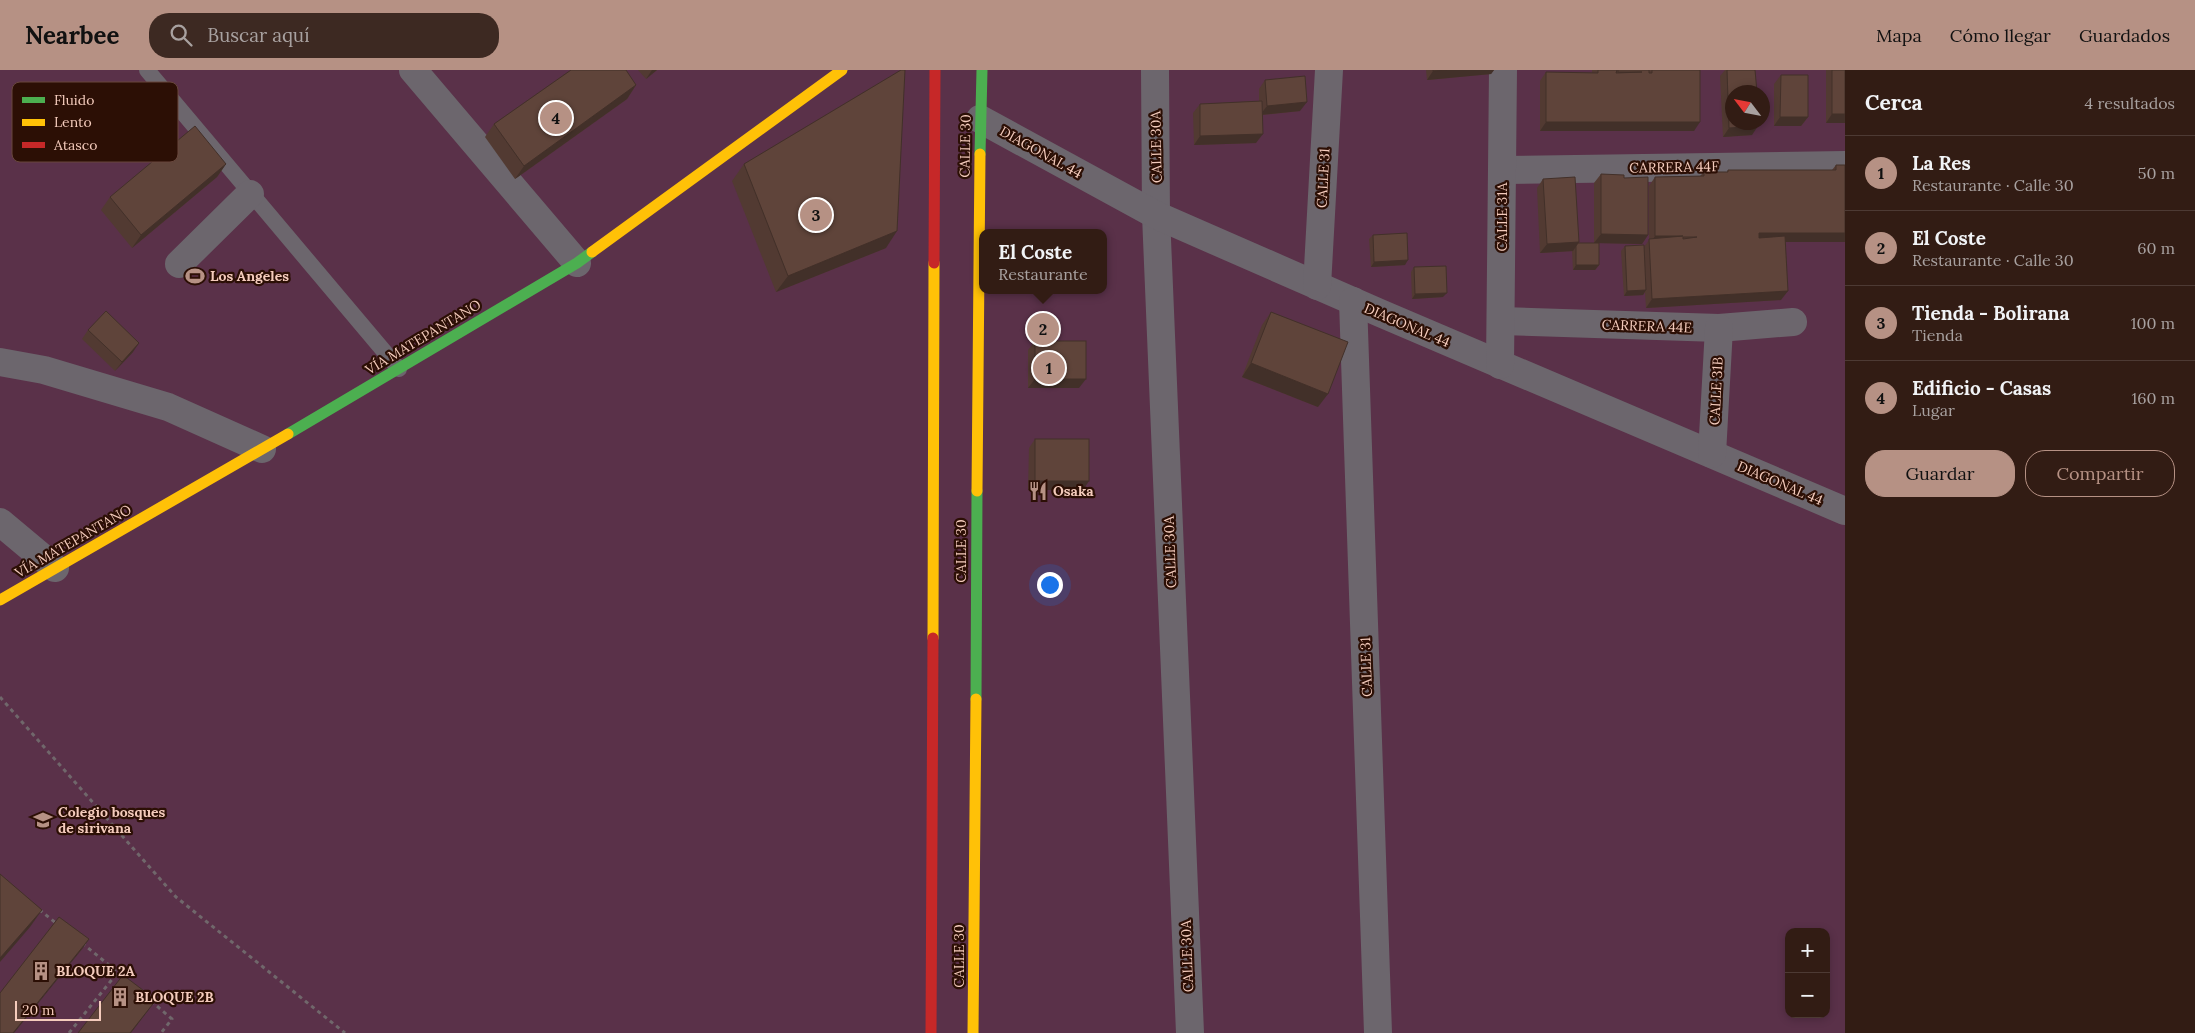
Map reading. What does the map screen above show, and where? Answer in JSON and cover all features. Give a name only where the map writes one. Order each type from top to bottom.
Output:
[{"type":"main road","name":"CALLE 30","points":[[931,1033],[935,70]]},
{"type":"main road","name":"CALLE 30","points":[[979,229],[982,70]]},
{"type":"main road","name":"VÍA MATEPANTANO","points":[[0,600],[399,370],[577,263],[828,74]]},
{"type":"main road","name":"CALLE 30","points":[[973,1033],[979,250]]},
{"type":"street","points":[[413,70],[577,263]]},
{"type":"street","name":"CALLE 30A","points":[[1155,70],[1156,215],[1190,1033]]},
{"type":"street","name":"CALLE 31","points":[[1317,286],[1329,70]]},
{"type":"street","name":"CALLE 31A","points":[[1500,365],[1503,70]]},
{"type":"street","name":"DIAGONAL 44","points":[[980,119],[1156,215],[1500,365],[1845,511]]},
{"type":"street","name":"CARRERA 44F","points":[[1502,170],[1845,165]]},
{"type":"street","points":[[179,264],[250,194]]},
{"type":"street","name":"CALLE 31","points":[[1353,301],[1378,1033]]},
{"type":"street","name":"CARRERA 44E","points":[[1501,321],[1719,328],[1793,322]]},
{"type":"street","name":"CALLE 31B","points":[[1712,454],[1719,328]]},
{"type":"street","points":[[0,362],[44,370],[168,407],[262,449]]},
{"type":"street","points":[[0,522],[55,568]]},
{"type":"lane","points":[[147,70],[157,82]]},
{"type":"lane","points":[[178,107],[399,370]]},
{"type":"path","points":[[0,698],[176,896],[345,1033]]},
{"type":"path","points":[[35,917],[41,910],[64,929]]},
{"type":"path","points":[[79,941],[131,984]]},
{"type":"path","points":[[69,1033],[118,972]]},
{"type":"path","points":[[145,995],[172,1019],[161,1033]]},
{"type":"shaded area","points":[[0,70],[1845,70],[1845,1033],[0,1033]]},
{"type":"building","points":[[571,70],[626,70],[636,85],[524,166],[494,124]]},
{"type":"building","points":[[901,70],[905,70],[897,231],[788,276],[744,164]]},
{"type":"building","points":[[1598,70],[1617,70],[1616,73],[1642,72],[1618,72],[1618,70],[1649,70],[1649,73],[1652,73],[1652,70],[1700,70],[1700,122],[1546,122],[1546,72],[1598,73]]},
{"type":"building","points":[[1727,70],[1755,70],[1756,85],[1728,85]]},
{"type":"building","points":[[1832,70],[1845,70],[1845,114],[1832,114]]},
{"type":"building","points":[[1781,75],[1808,75],[1808,117],[1780,117]]},
{"type":"building","points":[[1305,76],[1307,102],[1267,106],[1265,80]]},
{"type":"building","points":[[1262,101],[1263,134],[1200,136],[1200,104]]},
{"type":"building","points":[[195,126],[226,164],[141,235],[110,197],[152,162],[178,162],[178,140]]},
{"type":"building","points":[[1836,165],[1845,165],[1845,233],[1759,233],[1759,238],[1785,236],[1788,291],[1652,299],[1649,239],[1683,236],[1655,236],[1655,177],[1704,176],[1704,172],[1728,172],[1728,170],[1836,170]]},
{"type":"building","points":[[1601,174],[1624,175],[1624,178],[1648,177],[1648,235],[1601,234]]},
{"type":"building","points":[[1575,177],[1579,242],[1547,244],[1543,179]]},
{"type":"building","points":[[1407,233],[1408,260],[1374,262],[1373,235]]},
{"type":"building","points":[[1578,243],[1599,243],[1599,265],[1576,265],[1576,246]]},
{"type":"building","points":[[1644,245],[1646,290],[1627,291],[1625,246]]},
{"type":"building","points":[[1446,266],[1447,293],[1415,294],[1414,267]]},
{"type":"building","points":[[106,311],[139,343],[122,362],[88,330]]},
{"type":"building","points":[[1271,312],[1348,342],[1328,394],[1251,363]]},
{"type":"building","points":[[1035,341],[1086,341],[1086,379],[1035,379]]},
{"type":"building","points":[[1035,439],[1089,439],[1089,481],[1035,481]]},
{"type":"building","points":[[0,874],[42,910],[0,958]]},
{"type":"building","name":"BLOQUE 2A","points":[[59,917],[89,939],[13,1033],[0,1033],[0,993]]},
{"type":"building","name":"BLOQUE 2B","points":[[123,975],[156,1000],[130,1033],[78,1033]]},
{"type":"traffic: fast","points":[[980,154],[982,70]]},
{"type":"traffic: fast","points":[[288,434],[577,263],[592,252]]},
{"type":"traffic: fast","points":[[976,699],[977,491]]},
{"type":"traffic: slow","points":[[592,252],[842,70]]},
{"type":"traffic: slow","points":[[979,229],[980,154]]},
{"type":"traffic: slow","points":[[933,638],[934,263]]},
{"type":"traffic: slow","points":[[977,491],[979,266]]},
{"type":"traffic: slow","points":[[0,600],[288,434]]},
{"type":"traffic: slow","points":[[973,1033],[976,699]]},
{"type":"traffic: jam","points":[[934,263],[935,70]]},
{"type":"traffic: jam","points":[[931,1033],[933,638]]},
{"type":"place","name":"Edificio - Casas","points":[[556,118]]},
{"type":"place","name":"Tienda - Bolirana","points":[[816,215]]},
{"type":"place","name":"Los Angeles","points":[[195,276]]},
{"type":"place","name":"El Coste","points":[[1043,329]]},
{"type":"place","name":"La Res","points":[[1049,368]]},
{"type":"place","name":"Osaka","points":[[1038,491]]},
{"type":"place","name":"Colegio bosques de sirivana","points":[[43,820]]},
{"type":"place","name":"BLOQUE 2A","points":[[41,971]]},
{"type":"place","name":"BLOQUE 2B","points":[[120,997]]}]
